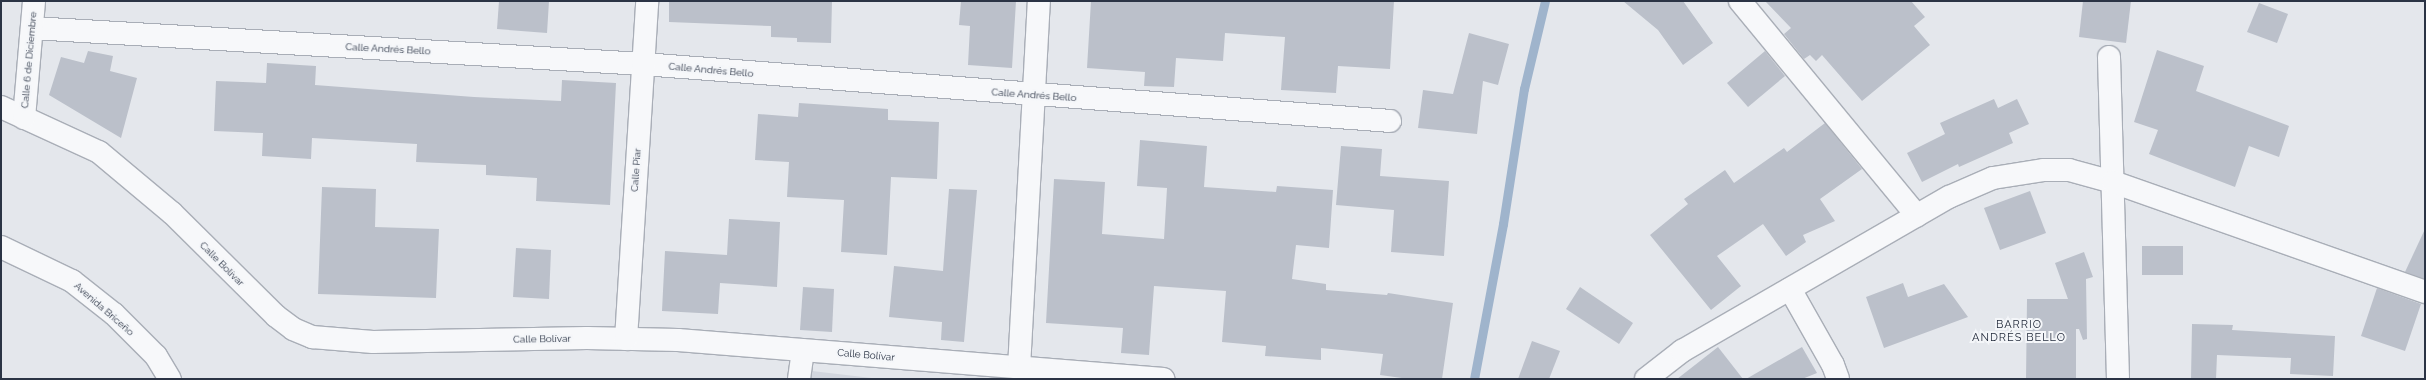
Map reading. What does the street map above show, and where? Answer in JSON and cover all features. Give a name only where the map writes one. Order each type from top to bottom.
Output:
[{"type":"street","name":"Calle 6 de Diciembre","points":[[24,118],[34,1]]},
{"type":"street","name":"Calle Piar","points":[[626,338],[647,1]]},
{"type":"street","points":[[1019,368],[1039,1]]},
{"type":"street","points":[[1740,1],[1917,216]]},
{"type":"street","name":"Calle Andrés Bello","points":[[32,28],[643,64],[1034,96],[1390,121]]},
{"type":"street","points":[[2109,57],[2118,379]]},
{"type":"street","name":"Calle Bolívar","points":[[1,107],[99,152],[166,208],[276,316],[293,329],[312,337],[373,342],[626,338],[803,350],[1019,368],[1078,376],[1163,379]]},
{"type":"street","points":[[1646,379],[1682,351],[1949,197],[1993,178],[2021,173],[2069,170],[2113,182],[2425,292]]},
{"type":"street","name":"Avenida Briceño","points":[[1,247],[72,281],[114,314],[156,356],[170,379]]},
{"type":"street","points":[[1790,290],[1833,365],[1838,379]]},
{"type":"street","points":[[799,379],[803,350]]},
{"type":"shaded area","points":[[812,371],[880,379],[811,379]]},
{"type":"building","points":[[499,1],[549,1],[547,33],[497,29]]},
{"type":"building","points":[[669,1],[832,1],[831,43],[797,42],[797,38],[771,37],[771,26],[669,22]]},
{"type":"building","points":[[961,1],[1016,1],[1012,68],[968,65],[970,26],[959,25]]},
{"type":"building","points":[[1091,1],[1394,1],[1390,69],[1338,66],[1336,93],[1281,90],[1285,37],[1225,33],[1223,61],[1176,58],[1174,87],[1144,86],[1145,72],[1087,68]]},
{"type":"building","points":[[1623,1],[1683,1],[1713,43],[1683,65],[1658,30]]},
{"type":"building","points":[[1765,1],[1911,1],[1925,17],[1914,26],[1930,45],[1862,101],[1822,55],[1816,61],[1810,55],[1804,59],[1784,34],[1791,28]]},
{"type":"building","points":[[2083,1],[2131,1],[2126,43],[2079,37]]},
{"type":"building","points":[[2259,3],[2288,14],[2277,43],[2247,32]]},
{"type":"building","points":[[1469,33],[1509,44],[1498,85],[1483,81],[1477,134],[1418,128],[1423,90],[1453,94]]},
{"type":"building","points":[[2157,50],[2204,66],[2196,91],[2289,126],[2279,157],[2249,146],[2235,187],[2149,154],[2158,130],[2134,122]]},
{"type":"building","points":[[88,51],[113,56],[110,71],[137,78],[121,138],[49,95],[61,57],[84,63]]},
{"type":"building","points":[[1765,51],[1785,76],[1748,107],[1727,83]]},
{"type":"building","points":[[267,63],[316,66],[315,85],[474,97],[561,101],[562,80],[616,83],[610,205],[536,201],[537,178],[486,175],[486,165],[416,162],[417,144],[312,138],[311,159],[262,156],[263,133],[214,131],[216,81],[266,83]]},
{"type":"building","points":[[1994,99],[1998,108],[2017,99],[2029,124],[2009,133],[2013,143],[1959,167],[1958,164],[1922,182],[1907,153],[1945,134],[1940,123]]},
{"type":"building","points":[[799,103],[888,109],[888,120],[939,122],[937,179],[891,177],[887,255],[841,252],[844,200],[787,197],[789,162],[755,160],[758,114],[798,117]]},
{"type":"building","points":[[1825,123],[1862,169],[1820,199],[1835,221],[1803,235],[1806,242],[1786,256],[1763,224],[1717,256],[1741,286],[1711,310],[1650,235],[1688,204],[1684,199],[1725,170],[1734,183],[1784,148],[1787,152]]},
{"type":"building","points":[[1140,140],[1207,146],[1204,187],[1276,192],[1277,186],[1333,190],[1329,248],[1296,245],[1292,279],[1326,284],[1326,290],[1387,295],[1388,293],[1453,303],[1442,379],[1409,379],[1380,375],[1383,354],[1321,348],[1321,360],[1265,356],[1266,346],[1222,342],[1226,291],[1154,286],[1149,355],[1121,353],[1123,328],[1046,323],[1054,179],[1105,182],[1102,234],[1164,239],[1167,188],[1137,186]]},
{"type":"building","points":[[1341,146],[1382,149],[1380,176],[1449,181],[1444,256],[1391,252],[1394,210],[1336,205]]},
{"type":"building","points":[[322,187],[376,189],[375,227],[439,229],[436,298],[318,294]]},
{"type":"building","points":[[949,189],[977,190],[964,342],[941,340],[942,322],[889,317],[894,266],[943,271]]},
{"type":"building","points":[[2030,191],[2046,233],[2000,250],[1984,208]]},
{"type":"building","points":[[729,219],[780,222],[777,287],[720,283],[718,314],[662,311],[665,251],[727,255]]},
{"type":"building","points":[[2425,229],[2425,279],[2405,272]]},
{"type":"building","points":[[2142,246],[2183,246],[2183,275],[2142,275]]},
{"type":"building","points":[[516,248],[551,250],[549,299],[513,297]]},
{"type":"building","points":[[2084,252],[2093,277],[2086,279],[2087,339],[2083,340],[2079,329],[2076,329],[2076,379],[2026,379],[2027,299],[2068,299],[2055,263]]},
{"type":"building","points":[[1903,283],[1908,297],[1944,284],[1968,317],[1884,348],[1866,297]]},
{"type":"building","points":[[803,287],[834,289],[832,332],[800,330]]},
{"type":"building","points":[[1580,287],[1633,323],[1619,344],[1566,309]]},
{"type":"building","points":[[2377,288],[2421,304],[2405,351],[2361,336]]},
{"type":"building","points":[[2192,324],[2233,325],[2232,330],[2335,336],[2333,376],[2290,374],[2291,358],[2217,355],[2216,379],[2191,379]]},
{"type":"building","points":[[1532,341],[1560,351],[1549,379],[1518,379]]},
{"type":"building","points":[[1718,347],[1743,379],[1677,379]]},
{"type":"building","points":[[1802,347],[1817,373],[1802,379],[1746,379]]},
{"type":"waterway","points":[[1474,379],[1503,224],[1524,89],[1545,1]]},
{"type":"district","name":"BARRIO ANDRÉS BELLO","points":[[2019,332]]}]
